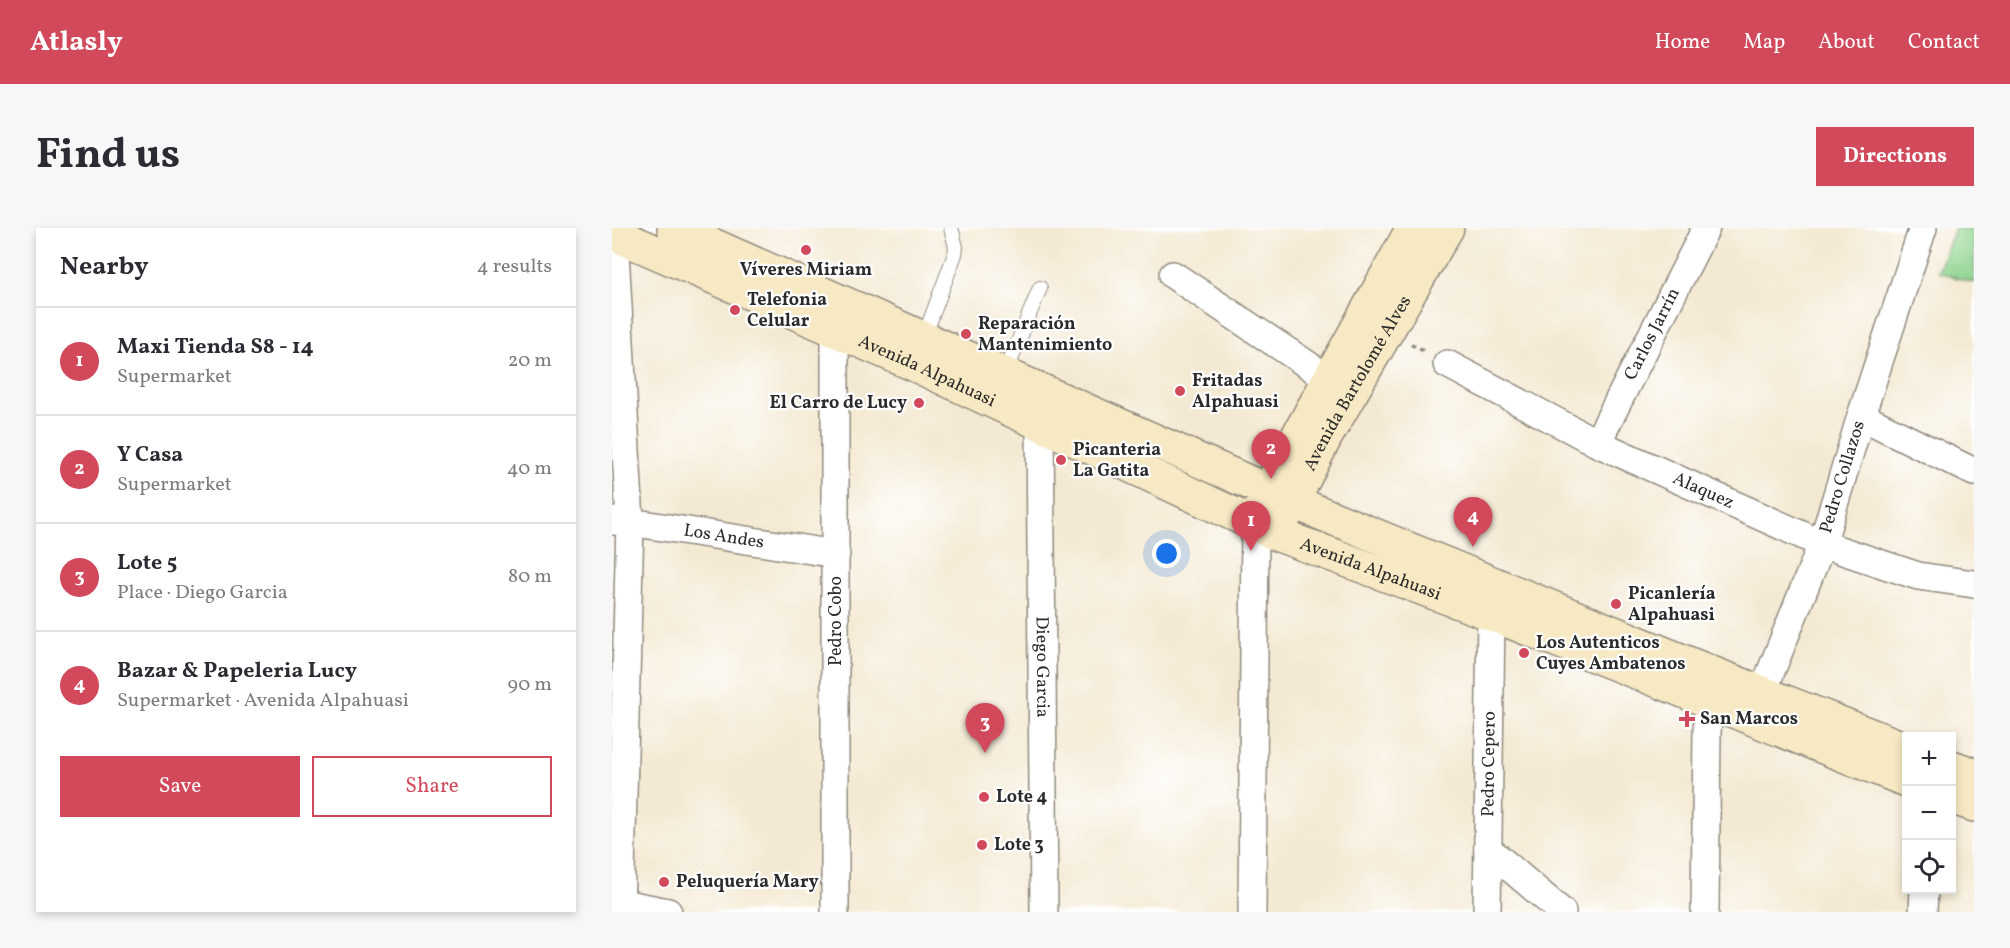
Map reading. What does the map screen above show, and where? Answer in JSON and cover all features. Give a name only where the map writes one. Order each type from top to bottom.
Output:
[{"type":"main road","name":"Avenida Alpahuasi","points":[[674,228],[917,351],[1040,423],[1266,530],[1491,614],[1715,688]]},
{"type":"main road","name":"Avenida Bartolomé Alves","points":[[1266,530],[1329,379],[1413,228]]},
{"type":"main road","name":"Avenida Bartolomé Alves","points":[[1280,495],[1387,330],[1447,228]]},
{"type":"main road","name":"Avenida Alpahuasi","points":[[613,233],[836,330],[1005,374],[1757,706],[1902,778]]},
{"type":"main road","name":"Avenida Alpahuasi","points":[[1757,706],[1902,748]]},
{"type":"main road","points":[[1956,768],[1974,775]]},
{"type":"main road","points":[[1956,798],[1974,805]]},
{"type":"street","name":"Carlos Jarrín","points":[[1597,442],[1707,228]]},
{"type":"street","name":"Pedro Collazos","points":[[1757,706],[1822,544],[1861,416],[1923,228]]},
{"type":"street","points":[[613,233],[621,522],[617,905],[668,912]]},
{"type":"street","points":[[1173,275],[1329,379]]},
{"type":"street","name":"Pedro Cobo","points":[[835,912],[836,330]]},
{"type":"street","name":"Alaquez","points":[[1447,364],[1597,442],[1822,544],[1918,576],[1974,584]]},
{"type":"street","points":[[1861,416],[1974,472]]},
{"type":"street","name":"Diego Garcia","points":[[1040,423],[1044,912]]},
{"type":"street","name":"Los Andes","points":[[621,522],[836,554]]},
{"type":"street","name":"Avenida Bartolomé Alves","points":[[1251,912],[1254,573],[1266,530]]},
{"type":"street","name":"Pedro Cepero","points":[[1487,912],[1491,614]]},
{"type":"street","points":[[1705,912],[1707,731],[1715,688]]},
{"type":"street","points":[[1488,849],[1562,912]]},
{"type":"street","points":[[1923,912],[1924,894]]},
{"type":"lane","points":[[917,351],[955,254],[956,247],[951,228]]},
{"type":"lane","points":[[1005,374],[1040,288]]},
{"type":"path","points":[[1387,330],[1447,364]]},
{"type":"green space","points":[[1955,228],[1974,228],[1974,283],[1938,272]]},
{"type":"place","name":"Víveres Miriam","points":[[806,250]]},
{"type":"place","name":"Telefonia Celular","points":[[735,310]]},
{"type":"place","name":"Reparación Mantenimiento","points":[[966,334]]},
{"type":"place","name":"Fritadas Alpahuasi","points":[[1180,391]]},
{"type":"place","name":"El Carro de Lucy","points":[[919,403]]},
{"type":"place","name":"Picanteria La Gatita","points":[[1061,460]]},
{"type":"place","name":"Y Casa","points":[[1271,479]]},
{"type":"place","name":"Bazar & Papeleria Lucy","points":[[1473,547]]},
{"type":"place","name":"Maxi Tienda S8 - 14","points":[[1251,551]]},
{"type":"place","name":"Picanlería Alpahuasi","points":[[1616,604]]},
{"type":"place","name":"Los Autenticos Cuyes Ambatenos","points":[[1524,653]]},
{"type":"place","name":"San Marcos","points":[[1687,719]]},
{"type":"place","name":"Lote 5","points":[[985,753]]},
{"type":"place","name":"Lote 4","points":[[984,797]]},
{"type":"place","name":"Lote 3","points":[[982,845]]},
{"type":"place","name":"Peluquería Mary","points":[[664,882]]}]
